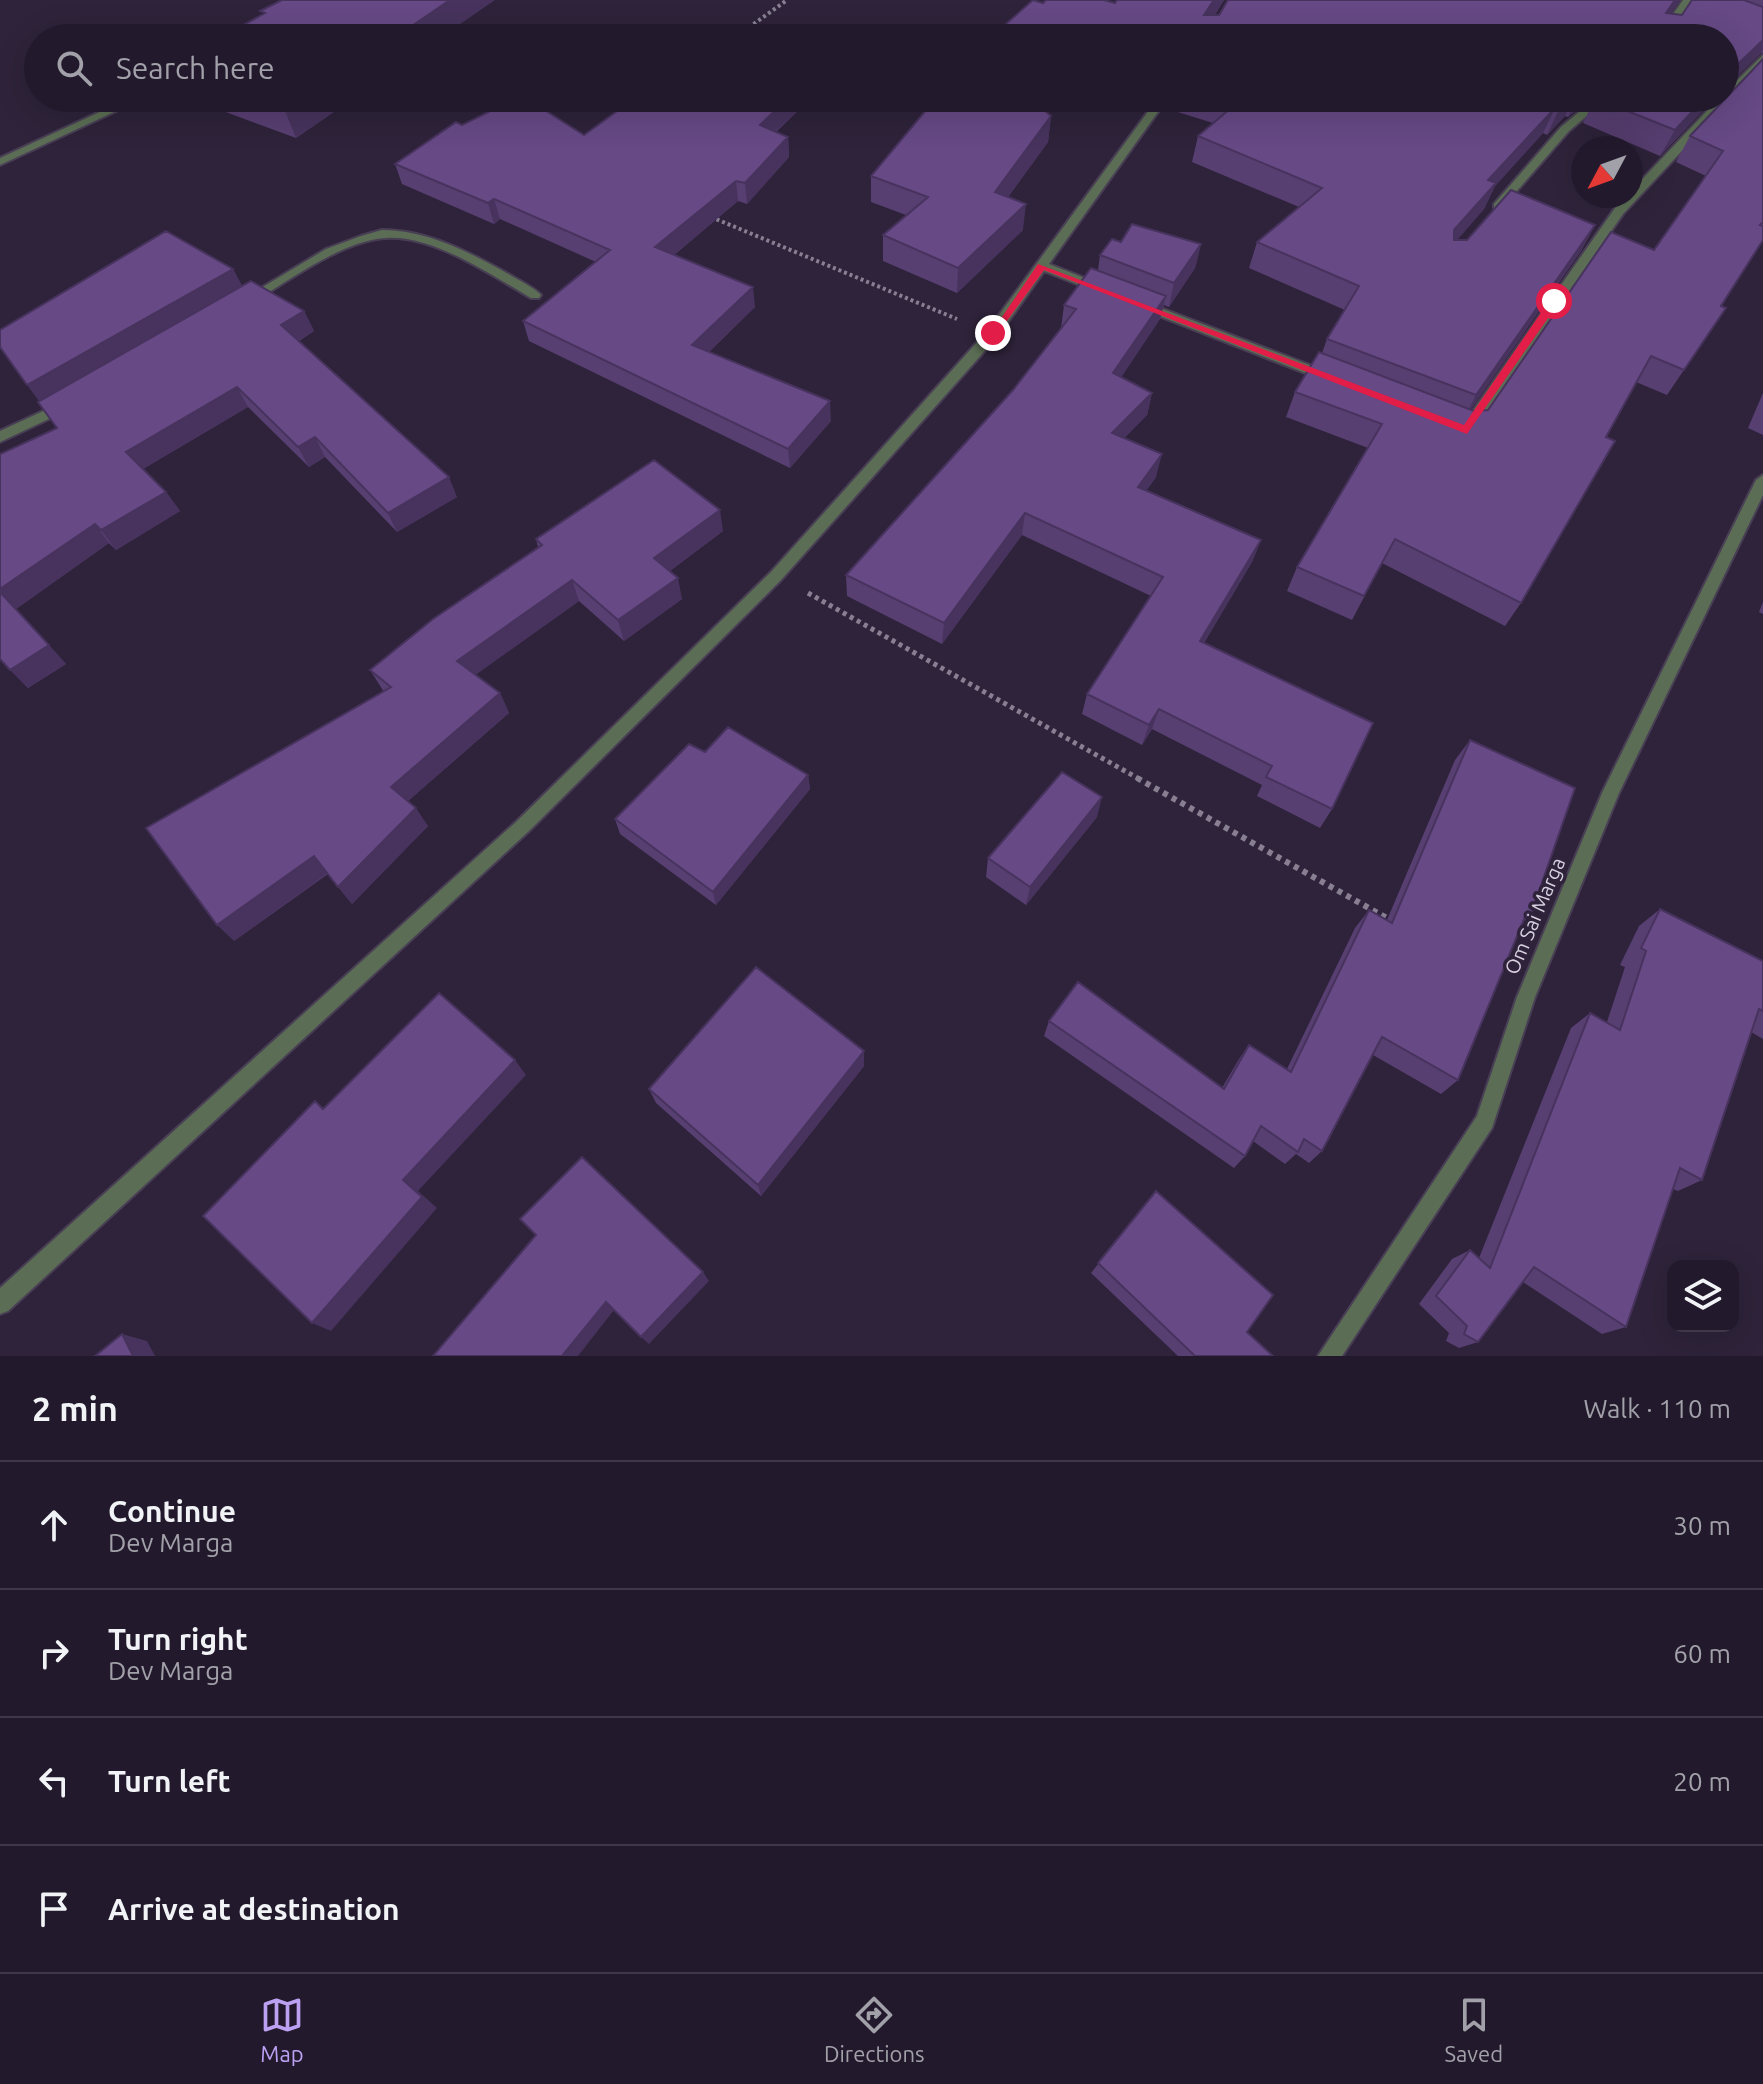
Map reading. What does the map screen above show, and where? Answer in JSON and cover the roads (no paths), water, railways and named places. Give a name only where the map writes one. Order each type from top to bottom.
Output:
[{"type":"street","points":[[1671,24],[1687,1],[1699,7]]},
{"type":"street","points":[[1739,84],[1763,58]]},
{"type":"street","points":[[0,162],[109,112]]},
{"type":"street","points":[[0,1303],[523,826],[776,576],[993,333],[1153,112]]},
{"type":"street","points":[[1491,213],[1565,129],[1586,112]]},
{"type":"street","points":[[1452,424],[1467,430],[1619,211],[1712,112]]},
{"type":"street","points":[[235,307],[359,240],[386,233],[449,248],[535,295]]},
{"type":"street","points":[[1042,266],[1115,294]]},
{"type":"street","points":[[1130,300],[1349,385]]},
{"type":"street","points":[[0,437],[33,424],[74,400]]},
{"type":"street","name":"Om Sai Marga","points":[[1329,1356],[1485,1121],[1526,997],[1611,793],[1763,480]]}]
